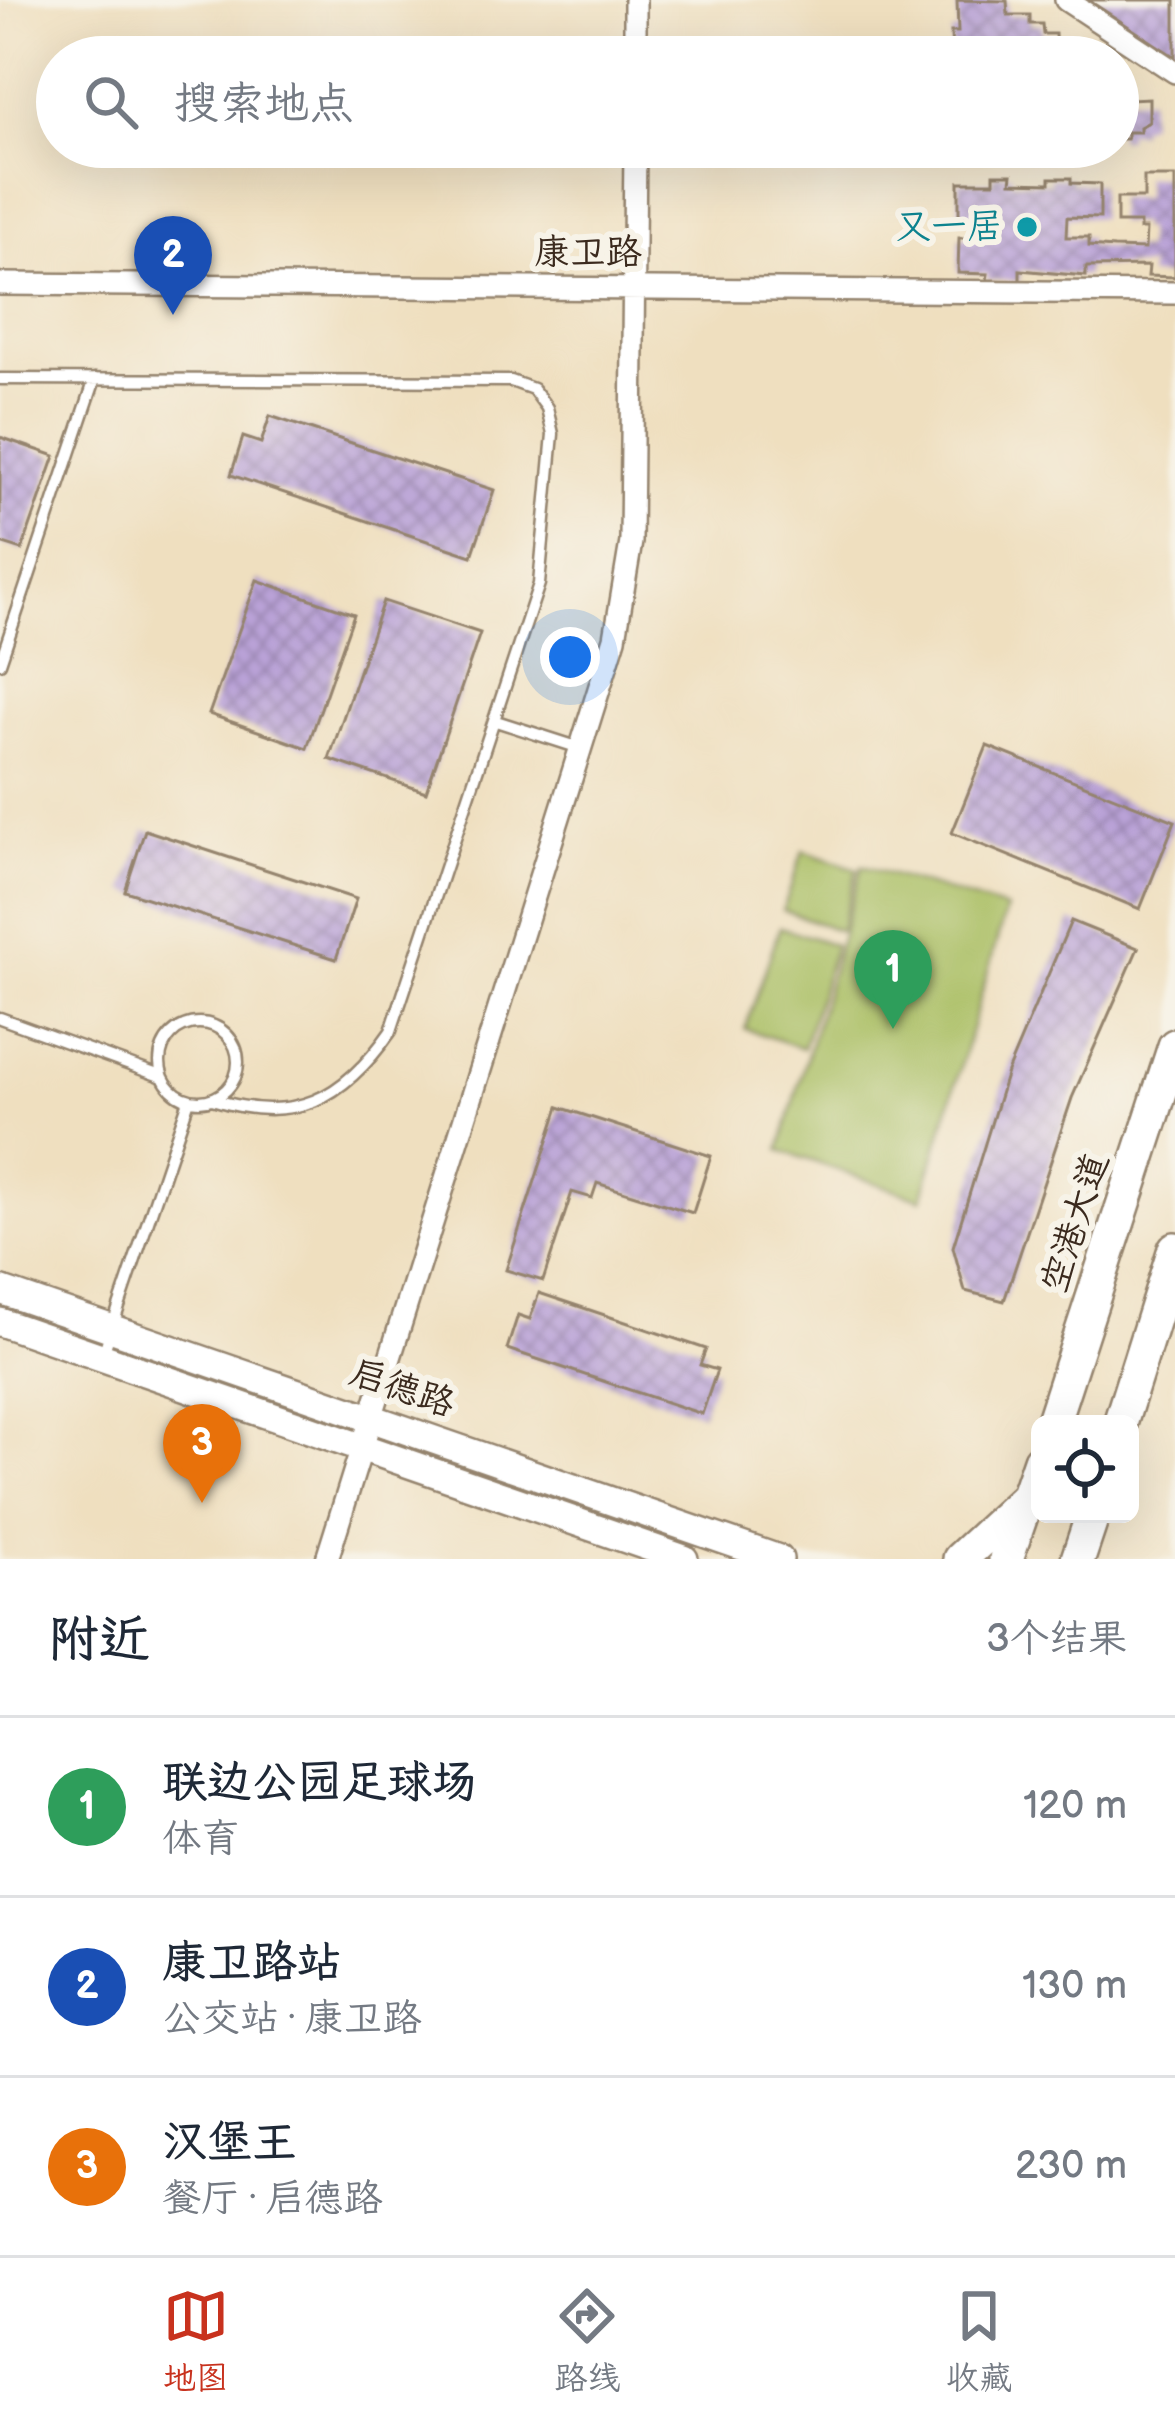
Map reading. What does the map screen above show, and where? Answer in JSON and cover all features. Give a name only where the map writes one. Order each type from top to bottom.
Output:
[{"type":"main road","name":"空港大道","points":[[1055,1415],[1175,1046]]},
{"type":"main road","points":[[1123,1415],[1175,1250]]},
{"type":"main road","points":[[960,1559],[1031,1500]]},
{"type":"main road","points":[[1006,1559],[1031,1504]]},
{"type":"main road","points":[[1078,1559],[1090,1523]]},
{"type":"street","points":[[635,0],[635,36]]},
{"type":"street","points":[[1066,0],[1120,36]]},
{"type":"street","points":[[1139,48],[1175,72]]},
{"type":"street","points":[[327,1559],[615,638],[631,542],[635,168]]},
{"type":"street","name":"康卫路","points":[[0,284],[1175,293]]},
{"type":"street","name":"启德路","points":[[0,1290],[779,1559]]},
{"type":"street","name":"启德路","points":[[0,1322],[684,1559]]},
{"type":"lane","points":[[0,379],[511,380],[533,389],[547,408],[553,434],[538,584],[391,1031],[368,1064],[325,1098],[270,1112],[176,1094],[163,1077],[160,1059],[168,1037],[192,1023],[214,1026],[231,1039],[238,1058],[229,1088],[212,1099]]},
{"type":"lane","points":[[0,663],[95,379]]},
{"type":"lane","points":[[496,721],[584,749]]},
{"type":"lane","points":[[0,1018],[163,1077]]},
{"type":"lane","points":[[102,1358],[189,1100]]},
{"type":"green space","points":[[803,851],[857,869],[840,931],[783,910]]},
{"type":"green space","points":[[862,866],[1006,909],[922,1199],[780,1150]]},
{"type":"green space","points":[[780,927],[835,945],[803,1048],[745,1029]]},
{"type":"building","points":[[957,0],[1007,1],[1008,15],[1030,15],[1030,24],[1042,24],[1043,34],[1055,36],[951,36],[958,32]]},
{"type":"building","points":[[1088,0],[1175,0],[1175,57]]},
{"type":"building","points":[[1149,98],[1149,122],[1140,132],[1139,99]]},
{"type":"building","name":"又一居","points":[[994,174],[1012,174],[1011,182],[1071,178],[1071,183],[1100,184],[1100,218],[1067,217],[1066,237],[1089,237],[1089,246],[1145,249],[1146,229],[1140,229],[1140,223],[1117,223],[1117,198],[1144,198],[1144,177],[1175,177],[1175,277],[1148,276],[1149,266],[1086,267],[1086,276],[1020,270],[1020,281],[958,273],[959,238],[985,238],[988,233],[988,220],[959,219],[959,182],[994,182]]},
{"type":"building","points":[[270,416],[494,490],[472,556],[231,475],[243,437],[261,443]]},
{"type":"building","points":[[0,437],[55,456],[22,550],[0,543]]},
{"type":"building","points":[[257,580],[354,614],[307,748],[209,714]]},
{"type":"building","points":[[383,601],[480,633],[426,792],[329,759]]},
{"type":"building","points":[[987,746],[1175,821],[1140,909],[952,833]]},
{"type":"building","points":[[145,830],[356,899],[336,959],[125,891]]},
{"type":"building","points":[[1071,921],[1138,948],[1072,1098],[1004,1301],[965,1291],[953,1247],[1007,1072]]},
{"type":"building","points":[[559,1107],[711,1156],[693,1213],[597,1183],[592,1198],[572,1192],[543,1281],[506,1270]]},
{"type":"building","points":[[539,1293],[706,1349],[700,1365],[717,1370],[702,1414],[507,1349],[518,1315],[530,1319]]},
{"type":"place","name":"又一居","points":[[1027,227]]},
{"type":"place","name":"康卫路站","points":[[173,315]]},
{"type":"place","name":"联边公园足球场","points":[[893,1029]]},
{"type":"place","name":"汉堡王","points":[[202,1503]]}]
